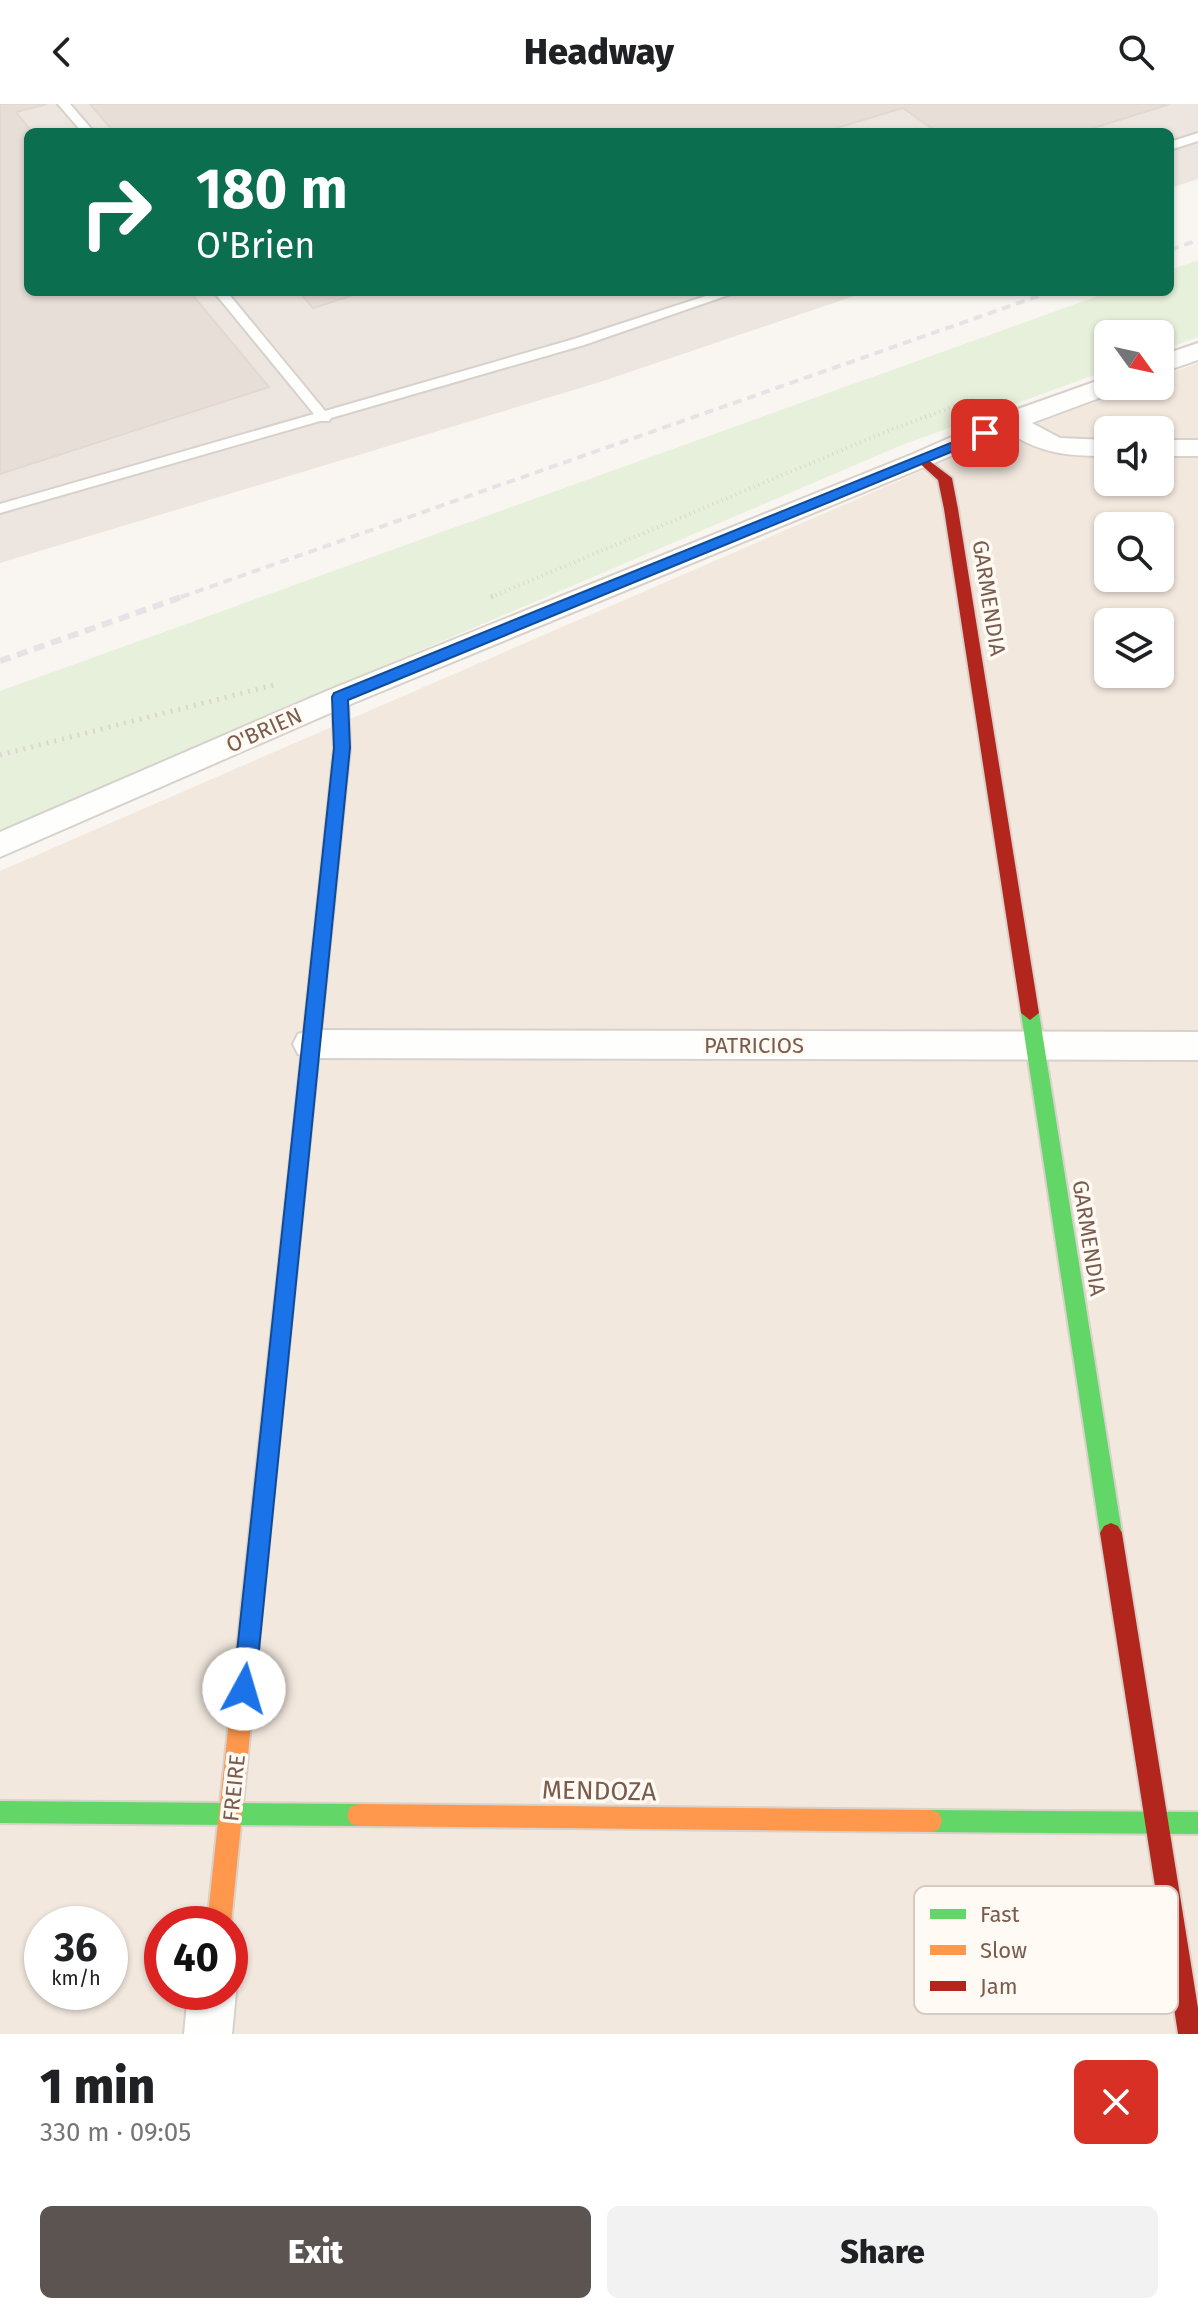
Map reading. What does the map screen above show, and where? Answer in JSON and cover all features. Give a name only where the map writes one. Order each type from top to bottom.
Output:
[{"type":"street","points":[[1174,360],[1198,351]]},
{"type":"street","name":"O'BRIEN","points":[[0,845],[340,697],[923,460],[1011,421],[1094,390]]},
{"type":"street","points":[[1011,421],[1039,441],[1056,447],[1094,448]]},
{"type":"street","points":[[1174,448],[1198,448]]},
{"type":"street","name":"GARMENDIA","points":[[923,460],[945,478],[951,509],[1166,1886]]},
{"type":"street","name":"FREIRE","points":[[221,1906],[342,748],[340,697]]},
{"type":"street","name":"PATRICIOS","points":[[311,1044],[1198,1046]]},
{"type":"street","name":"MENDOZA","points":[[0,1812],[1198,1823]]},
{"type":"street","name":"GARMENDIA","points":[[1178,1960],[1190,2034]]},
{"type":"street","points":[[208,2034],[210,2010]]},
{"type":"lane","points":[[64,104],[85,128]]},
{"type":"lane","points":[[1174,145],[1198,137]]},
{"type":"lane","points":[[223,296],[324,418]]},
{"type":"lane","points":[[0,509],[324,418],[579,342],[719,296]]},
{"type":"path","points":[[486,598],[890,430],[974,399]]},
{"type":"path","points":[[0,755],[290,680]]},
{"type":"shaded area","points":[[0,104],[1198,104],[1198,179],[1174,187],[1174,128],[24,128],[24,296],[854,296],[597,383],[0,563]]},
{"type":"shaded area","points":[[1198,363],[1198,2034],[0,2034],[0,871],[1000,437],[1099,400],[1174,400],[1174,372]]},
{"type":"green space","points":[[1198,260],[1198,337],[1174,346],[1174,320],[1094,320],[1094,375],[902,445],[0,830],[0,691],[1098,296],[1174,296],[1174,269]]},
{"type":"building","points":[[0,104],[47,104],[16,112],[29,128],[24,128],[24,296],[193,296],[269,387],[0,474]]},
{"type":"building","points":[[90,104],[1170,104],[1094,128],[931,128],[903,108],[836,128],[111,128]]},
{"type":"building","points":[[302,296],[350,296],[313,308]]},
{"type":"railway","points":[[1174,249],[1198,240]]},
{"type":"railway","points":[[181,597],[1039,296]]},
{"type":"railway","points":[[0,661],[187,595]]},
{"type":"traffic: fast","points":[[301,1141],[342,748],[340,697]]},
{"type":"traffic: fast","points":[[1030,1013],[1111,1533]]},
{"type":"traffic: fast","points":[[0,1812],[358,1815]]},
{"type":"traffic: fast","points":[[931,1821],[1198,1823]]},
{"type":"traffic: slow","points":[[221,1906],[269,1444]]},
{"type":"traffic: slow","points":[[358,1815],[931,1821]]},
{"type":"traffic: jam","points":[[923,460],[945,478],[951,509],[1030,1013]]},
{"type":"traffic: jam","points":[[269,1444],[301,1141]]},
{"type":"traffic: jam","points":[[1111,1533],[1167,1886]]},
{"type":"traffic: jam","points":[[1178,1958],[1190,2034]]},
{"type":"route","points":[[244,1689],[342,748],[340,697],[985,433]]}]
